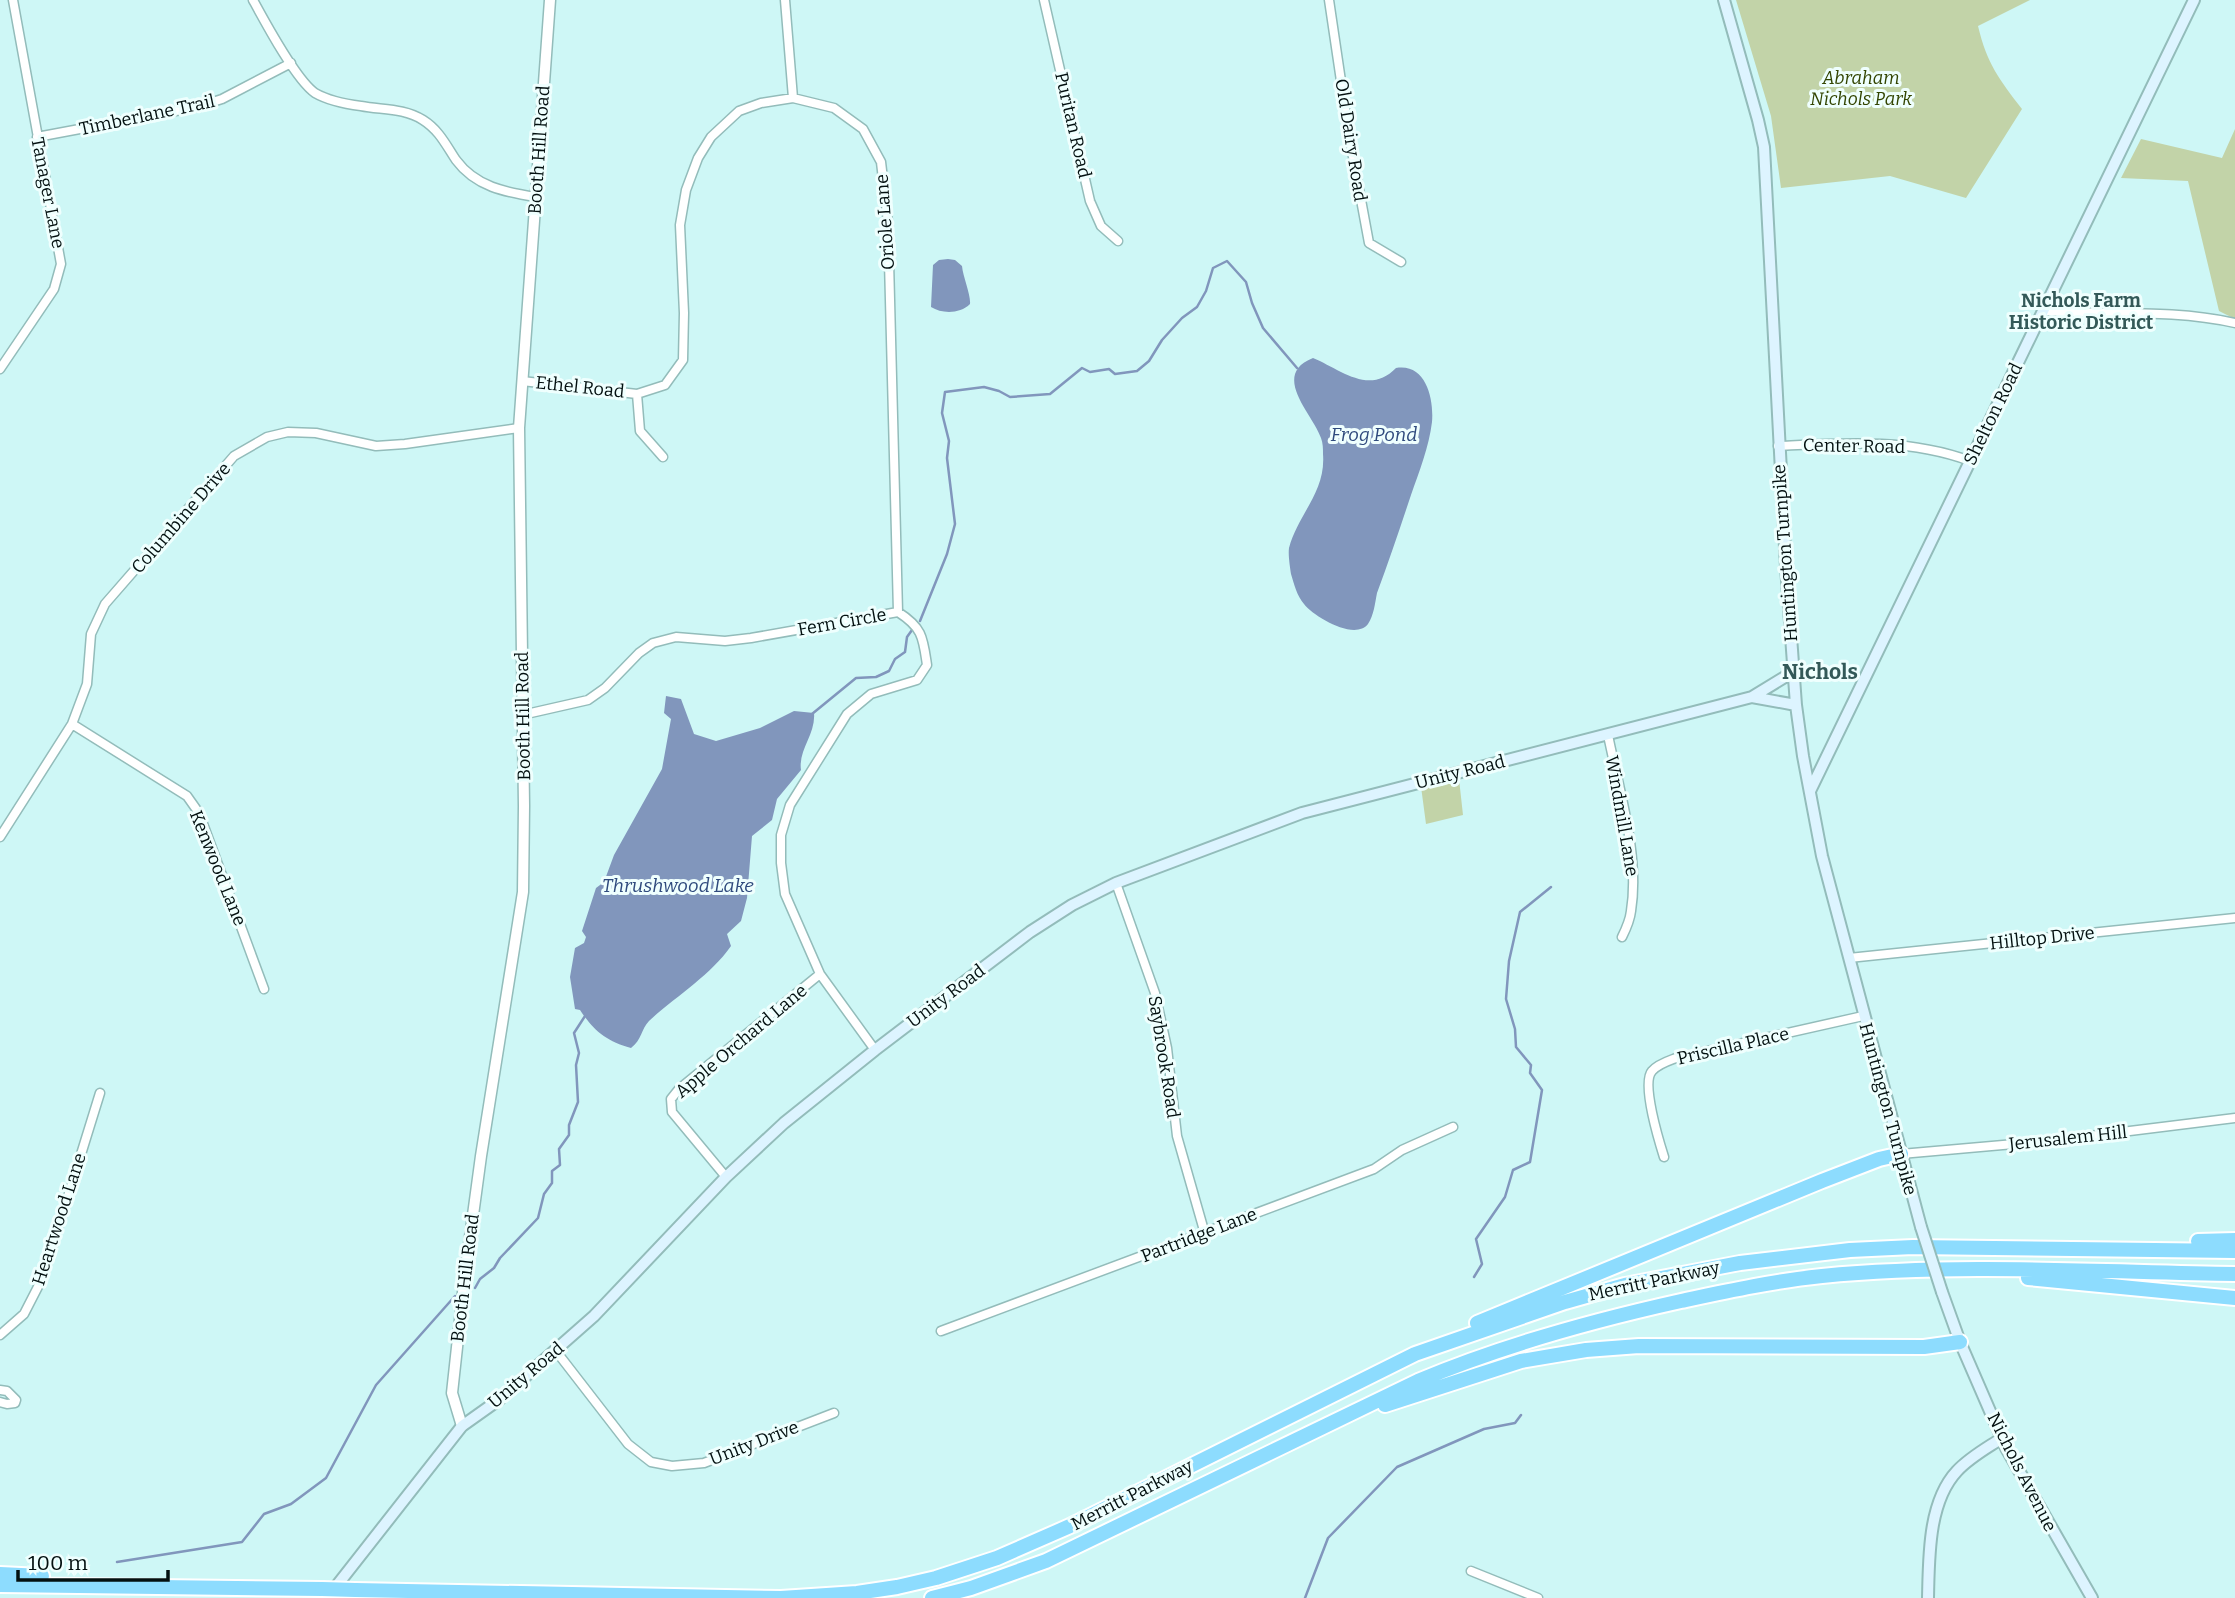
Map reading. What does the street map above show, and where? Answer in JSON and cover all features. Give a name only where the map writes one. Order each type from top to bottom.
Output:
[{"type":"highway","points":[[1415,1354],[1468,1327],[1566,1286],[1822,1181],[1879,1159],[1901,1154]]},
{"type":"highway","points":[[2046,1248],[2124,1242],[2235,1240]]},
{"type":"highway","name":"Merritt Parkway","points":[[0,1585],[91,1585],[325,1594],[355,1590],[781,1598],[857,1593],[936,1578],[998,1558],[1070,1526],[1415,1354],[1565,1301],[1625,1286],[1786,1256],[1850,1250],[1913,1247],[2235,1251]]},
{"type":"highway","points":[[1996,1270],[2038,1280],[2235,1298]]},
{"type":"highway","name":"Merritt Parkway","points":[[933,1598],[971,1588],[1046,1561],[1418,1381],[1473,1358],[1587,1323],[1763,1283],[1822,1276],[1900,1271],[1996,1270],[2235,1274]]},
{"type":"highway","points":[[1334,1423],[1510,1364],[1586,1350],[1639,1346],[1924,1347],[1961,1342]]},
{"type":"highway","points":[[0,1574],[47,1576],[91,1585]]},
{"type":"main road","name":"Huntington Turnpike","points":[[1724,0],[1764,148],[1778,446],[1793,672],[1810,791],[1822,856],[1863,1016],[1921,1227],[1961,1342]]},
{"type":"main road","name":"Shelton Road","points":[[1810,791],[2194,0]]},
{"type":"main road","name":"Unity Road","points":[[325,1594],[462,1426],[500,1399],[594,1316],[726,1177],[784,1123],[1030,932],[1072,905],[1116,883],[1302,813],[1752,697],[1793,672]]},
{"type":"main road","name":"Unity Road","points":[[1752,697],[1796,705]]},
{"type":"main road","name":"Nichols Avenue","points":[[1961,1342],[2025,1484],[2092,1598]]},
{"type":"main road","points":[[1927,1598],[1931,1540],[1937,1507],[1944,1488],[1968,1460],[2002,1438]]},
{"type":"street","name":"Tanager Lane","points":[[0,369],[54,289],[61,264],[13,0]]},
{"type":"street","points":[[253,0],[291,63],[314,92],[333,101],[398,110],[419,117],[443,138],[456,160],[472,177],[485,185],[509,193],[536,197]]},
{"type":"street","name":"Booth Hill Road","points":[[462,1426],[452,1393],[465,1274],[523,892],[519,428],[550,0]]},
{"type":"street","points":[[785,0],[793,98]]},
{"type":"street","name":"Puritan Road","points":[[1044,0],[1090,201],[1101,226],[1118,241]]},
{"type":"street","name":"Old Dairy Road","points":[[1329,0],[1351,148],[1369,243],[1401,262]]},
{"type":"street","name":"Timberlane Trail","points":[[37,137],[197,107],[232,94],[291,63]]},
{"type":"street","name":"Oriole Lane","points":[[638,394],[666,385],[683,360],[680,225],[686,190],[698,158],[717,131],[739,111],[761,103],[793,98],[834,108],[863,129],[881,162],[888,222],[898,612]]},
{"type":"street","points":[[2044,311],[2179,314],[2235,323]]},
{"type":"street","name":"Ethel Road","points":[[522,381],[638,394]]},
{"type":"street","points":[[638,394],[640,431],[663,457]]},
{"type":"street","name":"Columbine Drive","points":[[0,837],[72,724],[87,684],[91,634],[105,604],[234,456],[267,437],[289,432],[316,433],[376,446],[519,428]]},
{"type":"street","name":"Center Road","points":[[1778,446],[1878,443],[1928,449],[1970,461]]},
{"type":"street","name":"Fern Circle","points":[[522,715],[588,700],[606,688],[639,653],[653,643],[676,637],[725,641],[898,612],[912,621],[923,635],[927,665],[917,680],[871,694],[847,714],[790,805],[781,835],[785,894],[820,974],[875,1050]]},
{"type":"street","name":"Kenwood Lane","points":[[72,724],[187,796],[199,813],[264,989]]},
{"type":"street","name":"Windmill Lane","points":[[1608,735],[1630,844],[1633,883],[1631,913],[1622,937]]},
{"type":"street","name":"Saybrook Road","points":[[1116,883],[1155,993],[1167,1048],[1177,1136],[1205,1234]]},
{"type":"street","name":"Hilltop Drive","points":[[1849,958],[2235,918]]},
{"type":"street","name":"Apple Orchard Lane","points":[[726,1177],[673,1112],[671,1100],[679,1089],[820,974]]},
{"type":"street","name":"Priscilla Place","points":[[1664,1157],[1647,1080],[1650,1072],[1659,1065],[1676,1058],[1863,1016]]},
{"type":"street","name":"Heartwood Lane","points":[[0,1335],[24,1314],[43,1277],[100,1093]]},
{"type":"street","name":"Jerusalem Hill","points":[[1901,1154],[2049,1141],[2235,1118]]},
{"type":"street","name":"Partridge Lane","points":[[941,1331],[1205,1234],[1374,1168],[1402,1150],[1452,1127]]},
{"type":"street","name":"Unity Drive","points":[[556,1351],[628,1444],[651,1462],[672,1466],[704,1463],[834,1413]]},
{"type":"street","points":[[0,1390],[7,1391],[16,1400],[15,1403],[0,1402]]},
{"type":"street","points":[[1471,1571],[1538,1598]]},
{"type":"green space","name":"Abraham Nichols Park","points":[[1736,0],[2030,0],[1978,26],[1985,51],[1995,70],[2022,109],[1966,198],[1890,176],[1781,188],[1771,116]]},
{"type":"green space","points":[[2235,129],[2235,319],[2219,311],[2188,181],[2121,178],[2141,139],[2222,158]]},
{"type":"green space","points":[[1458,770],[1463,815],[1426,824],[1420,779]]},
{"type":"water","points":[[939,260],[955,260],[962,266],[970,300],[966,307],[951,312],[931,307],[933,265]]},
{"type":"water","name":"Frog Pond","points":[[1313,358],[1354,378],[1365,380],[1386,376],[1396,368],[1415,371],[1426,384],[1431,403],[1429,441],[1377,593],[1372,617],[1362,629],[1345,629],[1316,615],[1302,601],[1291,574],[1289,548],[1316,491],[1323,468],[1322,440],[1295,384],[1295,374],[1301,365]]},
{"type":"water","name":"Thrushwood Lake","points":[[666,696],[681,699],[694,734],[716,741],[760,728],[794,711],[814,713],[814,721],[802,756],[801,770],[777,799],[772,820],[752,836],[747,898],[741,921],[727,934],[731,946],[703,976],[649,1021],[631,1048],[601,1034],[580,1010],[575,1009],[570,977],[575,948],[584,943],[586,937],[582,931],[596,888],[604,882],[614,855],[662,769],[671,719],[664,713]]},
{"type":"waterway","points":[[920,621],[947,554],[955,524],[947,458],[949,441],[942,413],[945,392],[984,387],[1010,397],[1050,394],[1082,368],[1090,372],[1109,369],[1115,374],[1137,371],[1149,361],[1162,340],[1182,318],[1197,307],[1206,291],[1213,268],[1227,261],[1246,282],[1263,328],[1297,368]]},
{"type":"waterway","points":[[812,714],[856,678],[876,677],[889,671],[895,659],[905,652],[907,637],[912,630]]},
{"type":"waterway","points":[[1474,1277],[1482,1264],[1476,1239],[1505,1197],[1513,1170],[1530,1162],[1542,1090],[1530,1073],[1531,1065],[1516,1047],[1515,1029],[1506,999],[1509,961],[1520,912],[1551,887]]},
{"type":"waterway","points":[[475,1288],[480,1279],[494,1268],[500,1258],[538,1218],[544,1194],[552,1183],[552,1171],[560,1165],[559,1149],[569,1135],[569,1125],[578,1102],[576,1065],[579,1053],[574,1033],[585,1016]]},
{"type":"waterway","points":[[117,1562],[242,1542],[264,1514],[291,1504],[326,1478],[376,1385],[455,1296]]},
{"type":"waterway","points":[[1305,1598],[1328,1538],[1397,1467],[1484,1429],[1515,1423],[1521,1415]]},
{"type":"district","name":"Nichols Farm Historic District","points":[[2081,311]]},
{"type":"district","name":"Nichols","points":[[1820,672]]}]
